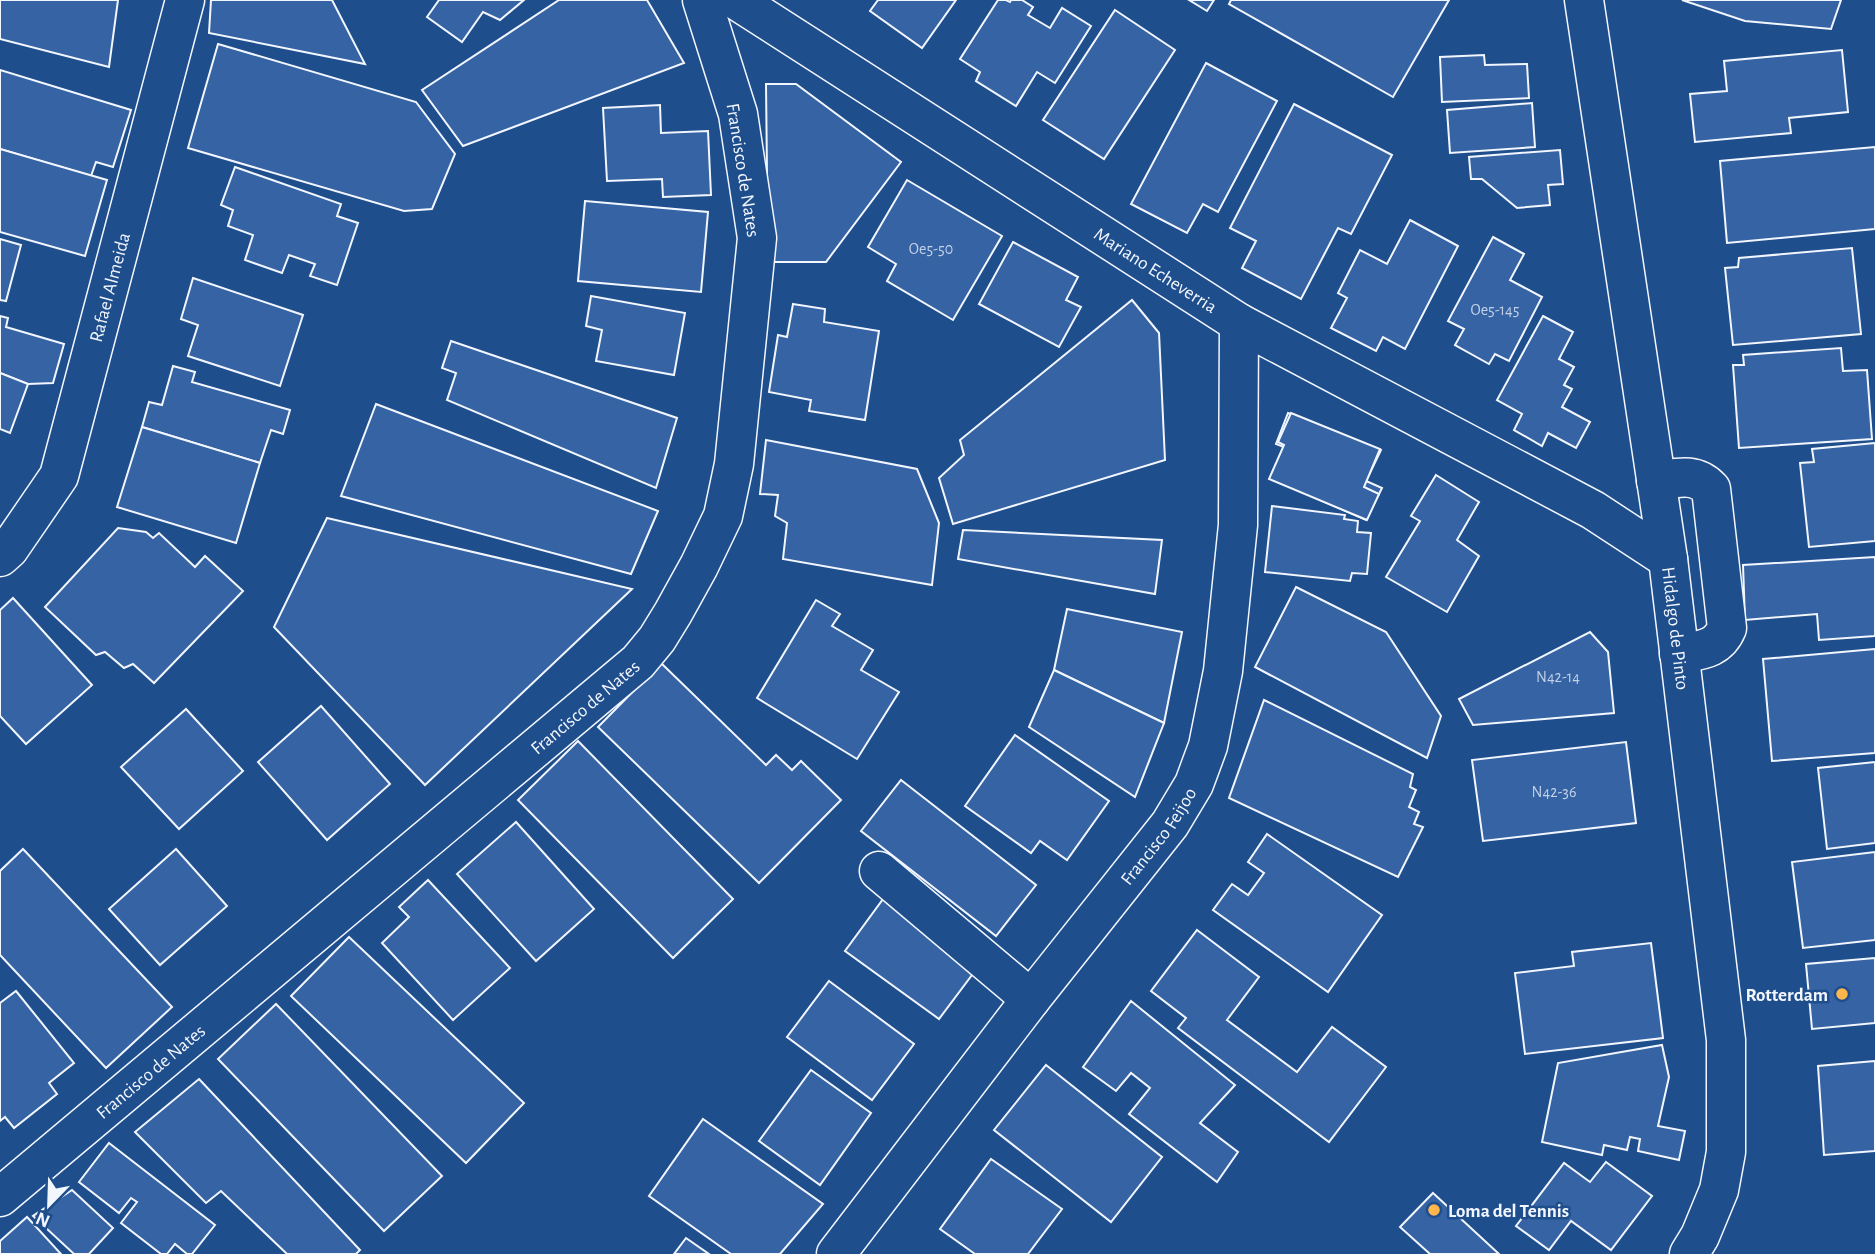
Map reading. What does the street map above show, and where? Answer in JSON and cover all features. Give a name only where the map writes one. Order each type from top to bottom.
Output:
[{"type":"street","name":"Rafael Almeida","points":[[0,558],[59,477],[185,0]]},
{"type":"street","name":"Francisco de Nates","points":[[0,1197],[638,662],[657,639],[673,612],[723,516],[734,464],[757,238],[738,114],[702,0]]},
{"type":"street","name":"Mariano Echeverria","points":[[736,0],[1239,323],[1593,510],[1668,559]]},
{"type":"street","name":"Hidalgo de Pinto","points":[[1584,0],[1668,559],[1726,1040],[1726,1152],[1719,1189],[1700,1236],[1689,1254]]},
{"type":"street","name":"Francisco Feijoo","points":[[836,1254],[1031,999],[1170,824],[1194,784],[1208,746],[1223,671],[1238,525],[1239,323]]},
{"type":"street","points":[[1656,481],[1695,477],[1704,481],[1711,489],[1727,628],[1717,644],[1679,654]]},
{"type":"street","name":"Mariano Echeverria","points":[[1593,510],[1620,515],[1633,510],[1656,481]]},
{"type":"street","points":[[879,872],[1031,999]]},
{"type":"building","points":[[0,0],[118,0],[109,67],[0,39]]},
{"type":"building","points":[[211,0],[332,0],[365,64],[209,33]]},
{"type":"building","points":[[439,0],[524,0],[500,20],[483,12],[462,42],[427,17]]},
{"type":"building","points":[[559,0],[647,0],[684,63],[463,146],[422,90]]},
{"type":"building","points":[[878,0],[956,0],[922,48],[870,11]]},
{"type":"building","points":[[998,0],[1022,0],[1033,7],[1028,15],[1050,28],[1062,8],[1091,26],[1055,83],[1037,72],[1016,106],[976,81],[980,72],[960,59]]},
{"type":"building","points":[[1189,0],[1214,0],[1207,11]]},
{"type":"building","points":[[1231,0],[1449,0],[1393,97],[1229,4]]},
{"type":"building","points":[[1682,0],[1841,0],[1831,29],[1745,21]]},
{"type":"building","points":[[1115,10],[1175,50],[1104,159],[1043,120]]},
{"type":"building","points":[[218,44],[416,102],[455,154],[432,209],[404,211],[188,148]]},
{"type":"building","points":[[1842,50],[1848,112],[1789,118],[1791,133],[1695,142],[1690,94],[1727,91],[1724,61]]},
{"type":"building","points":[[1484,55],[1485,65],[1527,64],[1529,98],[1442,102],[1440,57]]},
{"type":"building","points":[[1206,63],[1277,101],[1218,212],[1203,204],[1187,233],[1131,204]]},
{"type":"building","points":[[0,70],[131,110],[113,167],[96,162],[91,176],[0,149]]},
{"type":"building","points":[[766,84],[796,84],[901,162],[826,262],[768,262]]},
{"type":"building","points":[[1532,103],[1535,147],[1450,153],[1447,110]]},
{"type":"building","points":[[1294,104],[1392,155],[1351,234],[1338,228],[1301,299],[1242,268],[1256,241],[1230,228]]},
{"type":"building","points":[[660,105],[661,133],[708,131],[711,195],[663,197],[662,179],[607,181],[603,108]]},
{"type":"building","points":[[1875,147],[1875,229],[1727,243],[1720,161]]},
{"type":"building","points":[[0,149],[107,180],[85,256],[0,232]]},
{"type":"building","points":[[1560,150],[1563,184],[1548,185],[1550,205],[1517,208],[1482,179],[1471,179],[1469,157]]},
{"type":"building","points":[[235,167],[341,204],[337,216],[358,223],[337,285],[310,276],[315,264],[289,255],[282,273],[245,260],[253,235],[228,226],[233,210],[221,205]]},
{"type":"building","points":[[907,180],[1002,236],[953,320],[887,281],[896,264],[868,247]]},
{"type":"building","points":[[585,201],[708,212],[701,292],[578,281]]},
{"type":"building","points":[[1410,220],[1458,246],[1405,349],[1383,337],[1376,351],[1331,328],[1347,298],[1338,293],[1360,250],[1387,264]]},
{"type":"building","points":[[1493,237],[1524,254],[1510,280],[1542,297],[1509,361],[1495,354],[1489,364],[1455,345],[1464,329],[1448,321]]},
{"type":"building","points":[[0,239],[21,245],[6,301],[0,300]]},
{"type":"building","points":[[1013,242],[1078,277],[1066,300],[1081,307],[1059,347],[979,304]]},
{"type":"building","points":[[1852,248],[1861,334],[1733,345],[1725,268],[1738,267],[1739,258]]},
{"type":"building","points":[[193,278],[303,315],[280,386],[188,356],[198,325],[181,319]]},
{"type":"building","points":[[591,296],[685,313],[674,375],[596,361],[602,330],[586,326]]},
{"type":"building","points":[[1132,300],[1159,333],[1165,460],[953,524],[939,478],[964,455],[960,440]]},
{"type":"building","points":[[793,304],[825,309],[824,322],[879,331],[865,420],[809,411],[811,400],[769,392],[778,335],[787,337]]},
{"type":"building","points":[[0,316],[8,318],[6,327],[64,344],[53,383],[28,384],[0,373]]},
{"type":"building","points":[[1543,316],[1573,332],[1559,359],[1574,367],[1564,385],[1572,389],[1562,407],[1590,422],[1576,448],[1548,433],[1542,446],[1514,430],[1522,414],[1497,400]]},
{"type":"building","points":[[451,341],[677,418],[656,488],[447,400],[456,373],[442,368]]},
{"type":"building","points":[[1841,348],[1843,371],[1867,370],[1872,439],[1739,448],[1733,365],[1744,365],[1743,355]]},
{"type":"building","points":[[173,366],[195,372],[192,382],[290,410],[283,434],[271,430],[260,463],[142,427],[149,402],[162,405]]},
{"type":"building","points":[[0,373],[28,384],[10,433],[0,429]]},
{"type":"building","points":[[376,404],[658,511],[631,574],[341,496]]},
{"type":"building","points":[[1288,413],[1381,450],[1366,481],[1382,488],[1366,520],[1270,478],[1284,447],[1276,444]]},
{"type":"building","points":[[1291,413],[1380,449],[1364,487],[1379,494],[1367,520],[1269,479],[1284,445],[1278,442]]},
{"type":"building","points":[[142,427],[260,463],[236,543],[117,507]]},
{"type":"building","points":[[766,440],[917,469],[939,523],[932,585],[783,559],[787,523],[775,516],[778,495],[760,494]]},
{"type":"building","points":[[1875,443],[1875,541],[1809,547],[1800,463],[1814,462],[1812,449]]},
{"type":"building","points":[[1436,475],[1479,502],[1457,540],[1479,556],[1447,612],[1386,577],[1420,521],[1411,516]]},
{"type":"building","points":[[1272,506],[1345,515],[1344,519],[1358,521],[1357,532],[1371,533],[1367,574],[1352,573],[1350,581],[1265,572]]},
{"type":"building","points":[[327,518],[632,589],[425,785],[274,627]]},
{"type":"building","points":[[118,528],[146,532],[153,538],[159,533],[195,567],[205,556],[243,591],[154,683],[133,664],[124,668],[105,652],[96,655],[45,607]]},
{"type":"building","points":[[963,530],[1162,540],[1155,594],[958,559]]},
{"type":"building","points":[[1875,557],[1875,636],[1819,640],[1817,614],[1745,620],[1743,565]]},
{"type":"building","points":[[1296,587],[1386,632],[1441,716],[1427,758],[1255,667]]},
{"type":"building","points":[[13,598],[92,685],[26,744],[0,716],[0,610]]},
{"type":"building","points":[[816,600],[840,614],[832,626],[873,650],[861,670],[899,692],[857,759],[757,698]]},
{"type":"building","points":[[1067,609],[1182,632],[1164,723],[1054,670]]},
{"type":"building","points":[[1590,632],[1608,652],[1614,713],[1473,725],[1459,699]]},
{"type":"building","points":[[1875,649],[1875,753],[1772,761],[1763,659]]},
{"type":"building","points":[[661,663],[766,765],[776,755],[792,770],[801,761],[841,800],[759,883],[598,727]]},
{"type":"building","points":[[1054,670],[1164,723],[1135,797],[1029,727]]},
{"type":"building","points":[[1264,700],[1413,774],[1410,787],[1416,790],[1409,807],[1419,812],[1414,824],[1423,827],[1398,877],[1229,798]]},
{"type":"building","points":[[321,706],[390,784],[327,840],[258,762]]},
{"type":"building","points":[[186,709],[243,771],[179,829],[121,767]]},
{"type":"building","points":[[1015,735],[1109,801],[1067,860],[1040,841],[1031,853],[965,806]]},
{"type":"building","points":[[578,741],[733,899],[673,958],[518,800]]},
{"type":"building","points":[[1626,742],[1636,823],[1483,841],[1472,760]]},
{"type":"building","points":[[1875,762],[1875,843],[1827,849],[1818,768]]},
{"type":"building","points":[[901,780],[1036,885],[996,936],[861,831]]},
{"type":"building","points":[[516,822],[594,909],[536,961],[457,874]]},
{"type":"building","points":[[1267,834],[1382,915],[1328,992],[1213,910],[1232,884],[1248,895],[1264,873],[1248,862]]},
{"type":"building","points":[[23,849],[172,1007],[106,1068],[0,955],[0,871]]},
{"type":"building","points":[[176,849],[227,906],[160,965],[109,909]]},
{"type":"building","points":[[1875,852],[1875,940],[1803,948],[1792,862]]},
{"type":"building","points":[[428,880],[510,968],[453,1020],[382,943],[409,917],[399,907]]},
{"type":"building","points":[[886,895],[975,971],[939,1019],[845,951]]},
{"type":"building","points":[[1197,930],[1259,977],[1227,1020],[1297,1072],[1332,1027],[1386,1067],[1329,1142],[1178,1028],[1186,1018],[1151,991]]},
{"type":"building","points":[[349,937],[524,1103],[466,1163],[291,996]]},
{"type":"building","points":[[1651,943],[1663,1038],[1525,1054],[1515,973],[1574,966],[1572,952]]},
{"type":"building","name":"Rotterdam","points":[[1875,958],[1875,1023],[1812,1029],[1806,964]]},
{"type":"building","points":[[829,981],[914,1044],[872,1100],[787,1037]]},
{"type":"building","points":[[16,991],[74,1063],[49,1083],[57,1094],[14,1128],[5,1117],[0,1121],[0,1003]]},
{"type":"building","points":[[1131,1001],[1235,1085],[1200,1123],[1238,1152],[1217,1182],[1129,1114],[1150,1088],[1131,1073],[1116,1091],[1083,1067]]},
{"type":"building","points":[[276,1004],[442,1176],[384,1231],[218,1059]]},
{"type":"building","points":[[1662,1045],[1669,1077],[1658,1126],[1685,1131],[1679,1160],[1638,1151],[1640,1139],[1630,1137],[1627,1150],[1604,1145],[1602,1155],[1542,1142],[1558,1063]]},
{"type":"building","points":[[1875,1061],[1875,1151],[1824,1155],[1818,1066]]},
{"type":"building","points":[[1046,1065],[1162,1157],[1111,1222],[994,1130]]},
{"type":"building","points":[[811,1070],[871,1113],[820,1185],[759,1141]]},
{"type":"building","points":[[199,1079],[360,1250],[356,1254],[287,1254],[221,1191],[206,1203],[135,1132]]},
{"type":"building","points":[[703,1119],[823,1204],[780,1254],[731,1254],[649,1196]]},
{"type":"building","points":[[109,1143],[215,1225],[192,1254],[187,1254],[175,1244],[167,1254],[161,1254],[121,1223],[137,1202],[131,1198],[119,1213],[79,1182]]},
{"type":"building","points":[[991,1159],[1062,1209],[1028,1254],[975,1254],[940,1229]]},
{"type":"building","points":[[1606,1162],[1652,1196],[1611,1250],[1571,1221],[1549,1250],[1516,1226],[1564,1163],[1590,1182]]},
{"type":"building","points":[[72,1190],[113,1228],[89,1254],[74,1254],[33,1216]]},
{"type":"building","name":"Loma del Tennis","points":[[1433,1193],[1499,1254],[1430,1254],[1400,1227]]},
{"type":"building","points":[[27,1217],[61,1254],[0,1254],[0,1241]]},
{"type":"building","points":[[686,1238],[709,1254],[674,1254]]},
{"type":"place","name":"Rotterdam","points":[[1842,994]]},
{"type":"place","name":"Loma del Tennis","points":[[1434,1210]]}]
